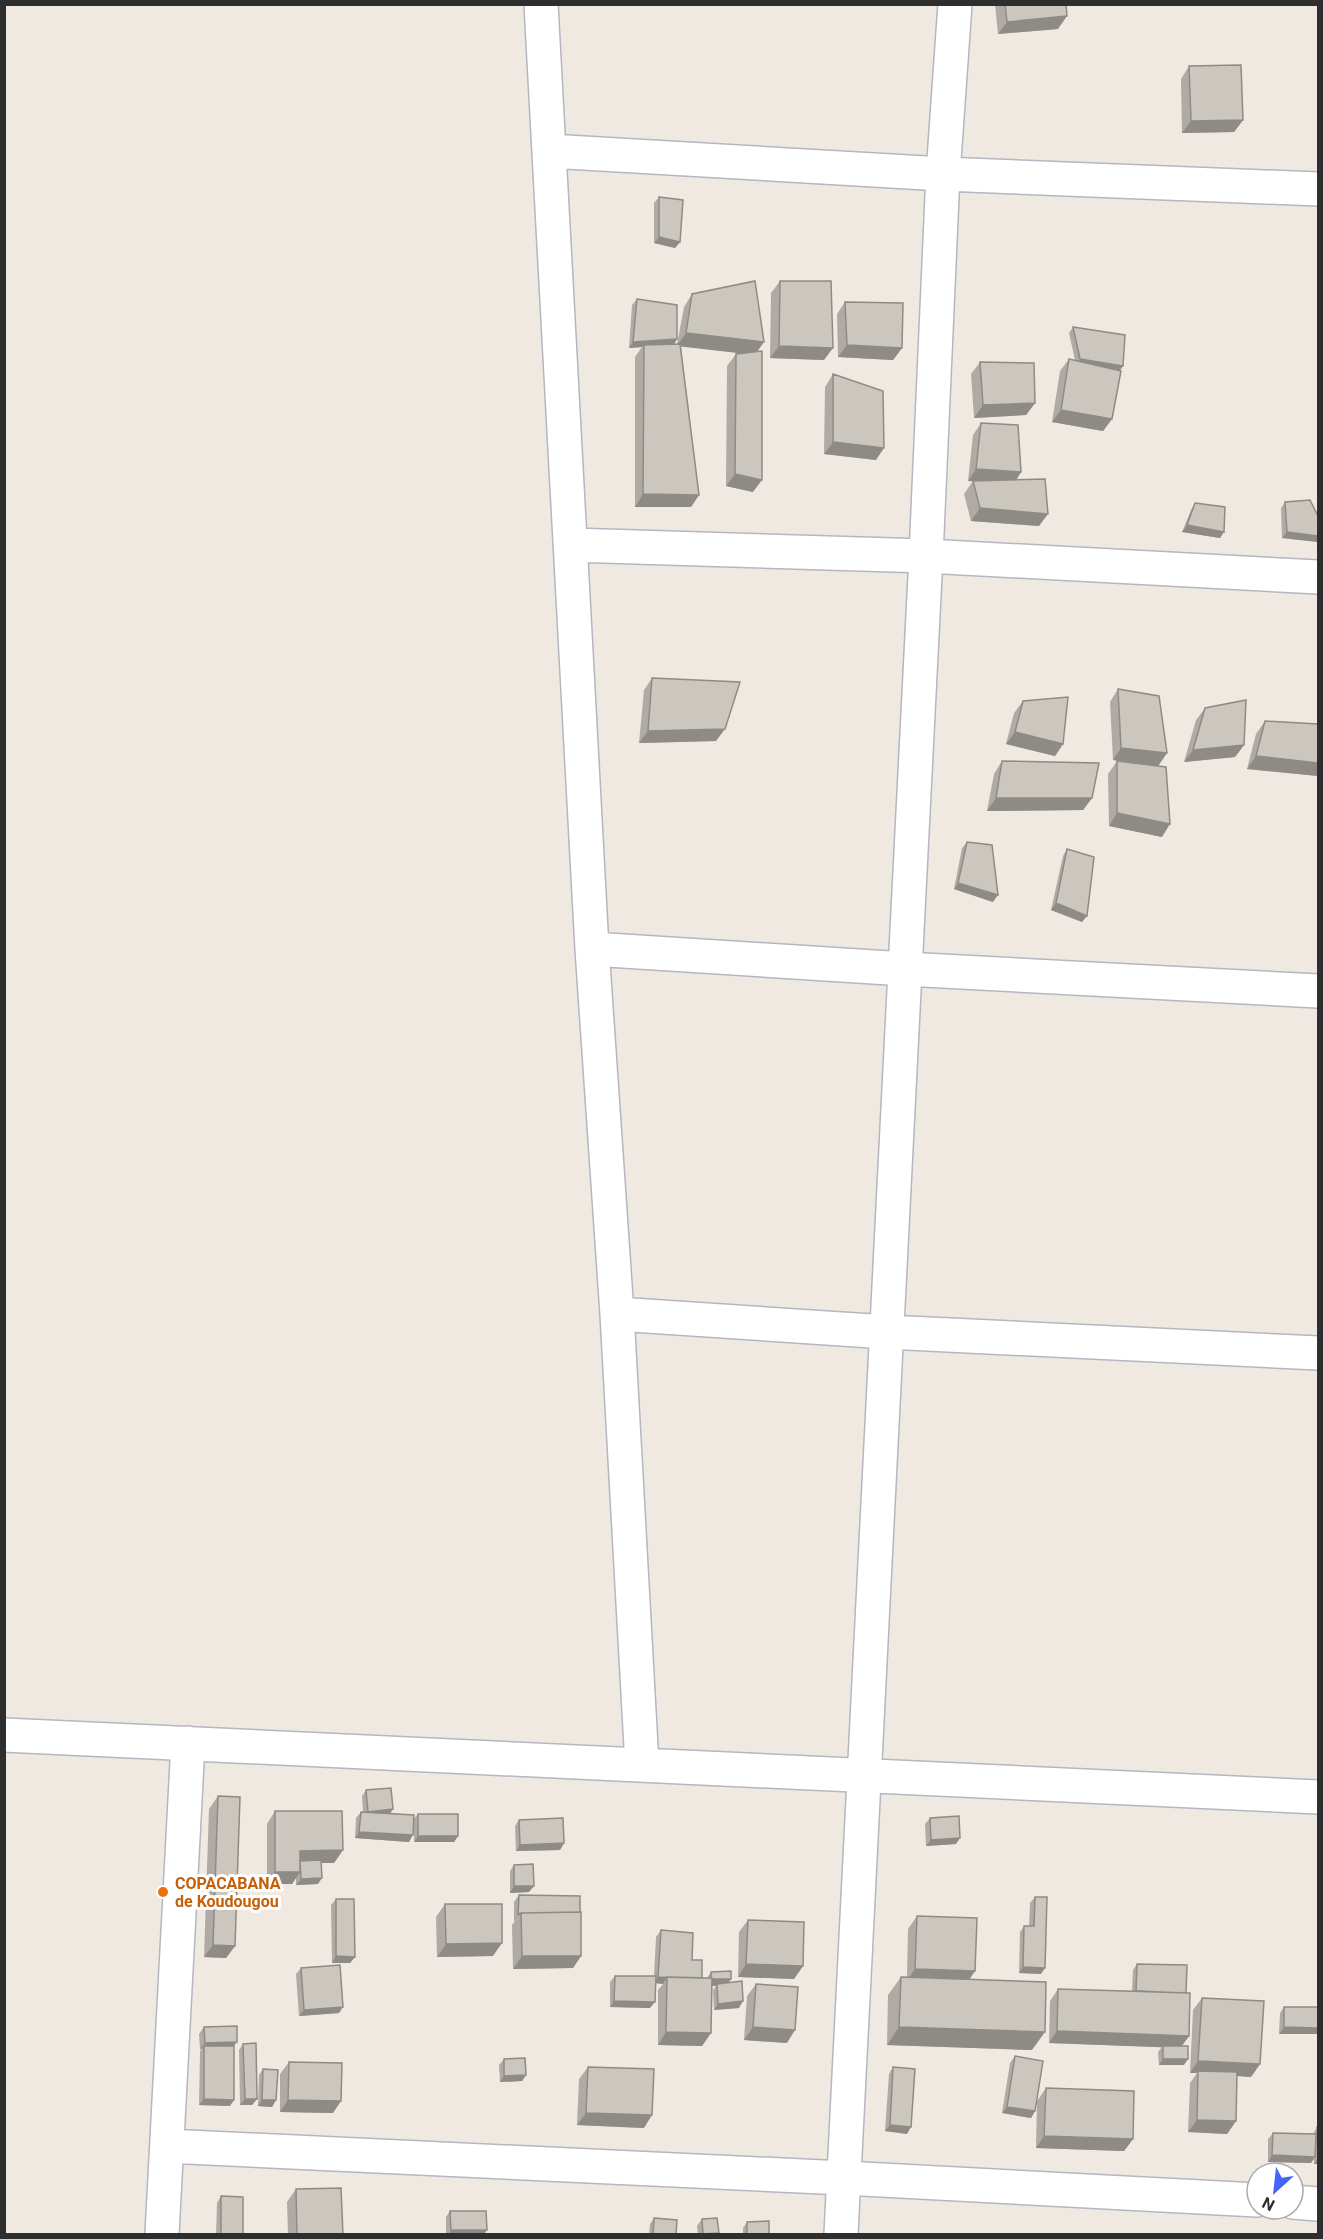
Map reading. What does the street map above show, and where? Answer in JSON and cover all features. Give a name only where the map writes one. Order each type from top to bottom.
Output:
[{"type":"street","points":[[541,4],[572,545],[592,949],[617,1314],[642,1765]]},
{"type":"street","points":[[841,2235],[926,556],[943,174],[955,4]]},
{"type":"street","points":[[549,152],[943,174],[1318,189]]},
{"type":"street","points":[[572,545],[926,556],[1318,577]]},
{"type":"street","points":[[592,949],[1318,992]]},
{"type":"street","points":[[617,1314],[887,1332],[1318,1353]]},
{"type":"street","points":[[4,1735],[1318,1797]]},
{"type":"street","points":[[162,2235],[188,1743]]},
{"type":"street","points":[[167,2146],[1245,2199]]},
{"type":"building","points":[[1005,4],[1066,4],[1067,16],[1007,22]]},
{"type":"building","points":[[1241,65],[1243,120],[1191,121],[1189,66]]},
{"type":"building","points":[[659,197],[683,200],[680,242],[659,237]]},
{"type":"building","points":[[755,281],[764,342],[686,333],[692,294]]},
{"type":"building","points":[[780,281],[831,281],[833,348],[779,346]]},
{"type":"building","points":[[637,299],[677,305],[677,339],[633,342]]},
{"type":"building","points":[[845,302],[903,303],[902,348],[847,345]]},
{"type":"building","points":[[1073,327],[1125,335],[1123,366],[1080,359]]},
{"type":"building","points":[[680,344],[699,495],[643,494],[644,345]]},
{"type":"building","points":[[762,351],[762,480],[735,474],[736,354]]},
{"type":"building","points":[[1069,359],[1121,371],[1112,419],[1061,410]]},
{"type":"building","points":[[980,362],[1034,363],[1035,403],[983,405]]},
{"type":"building","points":[[833,374],[883,391],[884,448],[833,442]]},
{"type":"building","points":[[981,423],[1018,425],[1021,472],[976,469]]},
{"type":"building","points":[[1045,479],[1048,514],[980,508],[973,481]]},
{"type":"building","points":[[1310,500],[1318,516],[1318,536],[1287,532],[1285,502]]},
{"type":"building","points":[[1195,503],[1225,507],[1224,532],[1187,525]]},
{"type":"building","points":[[652,678],[740,682],[725,729],[648,731]]},
{"type":"building","points":[[1118,689],[1159,696],[1167,753],[1121,748]]},
{"type":"building","points":[[1068,697],[1063,744],[1015,732],[1023,701]]},
{"type":"building","points":[[1246,700],[1244,745],[1193,750],[1205,708]]},
{"type":"building","points":[[1265,721],[1318,724],[1318,763],[1256,756]]},
{"type":"building","points":[[1002,761],[1099,763],[1092,798],[996,798]]},
{"type":"building","points":[[1117,761],[1166,767],[1170,824],[1117,813]]},
{"type":"building","points":[[967,842],[992,845],[998,895],[958,883]]},
{"type":"building","points":[[1067,849],[1094,857],[1087,916],[1056,903]]},
{"type":"building","points":[[391,1788],[393,1809],[368,1812],[366,1790]]},
{"type":"building","points":[[218,1796],[240,1797],[235,1946],[213,1945]]},
{"type":"building","points":[[275,1811],[342,1811],[343,1850],[300,1851],[300,1872],[275,1872]]},
{"type":"building","points":[[361,1812],[414,1815],[413,1835],[359,1832]]},
{"type":"building","points":[[418,1814],[458,1814],[458,1836],[418,1836]]},
{"type":"building","points":[[959,1816],[960,1838],[931,1840],[930,1818]]},
{"type":"building","points":[[563,1818],[564,1843],[520,1845],[519,1820]]},
{"type":"building","points":[[321,1860],[322,1878],[301,1879],[300,1861]]},
{"type":"building","points":[[533,1864],[534,1886],[514,1886],[514,1865]]},
{"type":"building","points":[[519,1895],[580,1896],[580,1912],[518,1914]]},
{"type":"building","points":[[1035,1897],[1047,1897],[1045,1968],[1023,1967],[1024,1926],[1034,1926]]},
{"type":"building","points":[[336,1899],[354,1899],[355,1957],[336,1956]]},
{"type":"building","points":[[445,1904],[502,1904],[502,1943],[446,1944]]},
{"type":"building","points":[[581,1912],[581,1956],[522,1956],[521,1913]]},
{"type":"building","points":[[917,1916],[977,1918],[975,1971],[915,1969]]},
{"type":"building","points":[[748,1920],[804,1922],[803,1966],[746,1964]]},
{"type":"building","points":[[661,1930],[693,1933],[692,1960],[702,1960],[702,1978],[658,1977]]},
{"type":"building","points":[[1137,1964],[1187,1965],[1186,1993],[1136,1991]]},
{"type":"building","points":[[340,1965],[343,2007],[304,2010],[301,1968]]},
{"type":"building","points":[[731,1971],[731,1979],[711,1978],[711,1972]]},
{"type":"building","points":[[615,1976],[656,1976],[655,2002],[614,2001]]},
{"type":"building","points":[[667,1977],[712,1978],[711,2033],[666,2032]]},
{"type":"building","points":[[901,1977],[1046,1982],[1045,2032],[899,2027]]},
{"type":"building","points":[[742,1981],[743,2001],[718,2004],[717,1984]]},
{"type":"building","points":[[756,1984],[798,1987],[795,2030],[753,2027]]},
{"type":"building","points":[[1058,1989],[1190,1993],[1189,2036],[1057,2031]]},
{"type":"building","points":[[1202,1998],[1264,2001],[1260,2064],[1198,2061]]},
{"type":"building","points":[[1284,2007],[1318,2007],[1318,2028],[1284,2027]]},
{"type":"building","points":[[237,2026],[237,2042],[205,2043],[204,2027]]},
{"type":"building","points":[[256,2043],[257,2099],[245,2099],[243,2044]]},
{"type":"building","points":[[204,2046],[234,2046],[234,2100],[204,2099]]},
{"type":"building","points":[[1163,2046],[1188,2046],[1188,2059],[1163,2059]]},
{"type":"building","points":[[1015,2056],[1043,2061],[1035,2111],[1007,2107]]},
{"type":"building","points":[[525,2058],[526,2075],[504,2076],[504,2059]]},
{"type":"building","points":[[289,2062],[342,2063],[341,2101],[288,2100]]},
{"type":"building","points":[[588,2067],[654,2069],[652,2115],[586,2113]]},
{"type":"building","points":[[893,2067],[915,2069],[911,2127],[890,2125]]},
{"type":"building","points":[[263,2069],[278,2070],[276,2100],[262,2100]]},
{"type":"building","points":[[1198,2071],[1237,2072],[1236,2121],[1197,2120]]},
{"type":"building","points":[[1046,2088],[1134,2091],[1133,2139],[1044,2136]]},
{"type":"building","points":[[1273,2133],[1316,2134],[1315,2157],[1272,2155]]},
{"type":"building","points":[[341,2188],[343,2235],[297,2235],[296,2189]]},
{"type":"building","points":[[221,2196],[243,2197],[243,2235],[221,2235]]},
{"type":"building","points":[[450,2211],[486,2211],[487,2230],[451,2230]]},
{"type":"building","points":[[654,2218],[677,2220],[676,2235],[653,2235]]},
{"type":"building","points":[[717,2218],[719,2233],[703,2234],[702,2219]]},
{"type":"building","points":[[769,2221],[769,2235],[747,2235],[747,2222]]},
{"type":"place","name":"COPACABANA de Koudougou","points":[[163,1892]]}]
